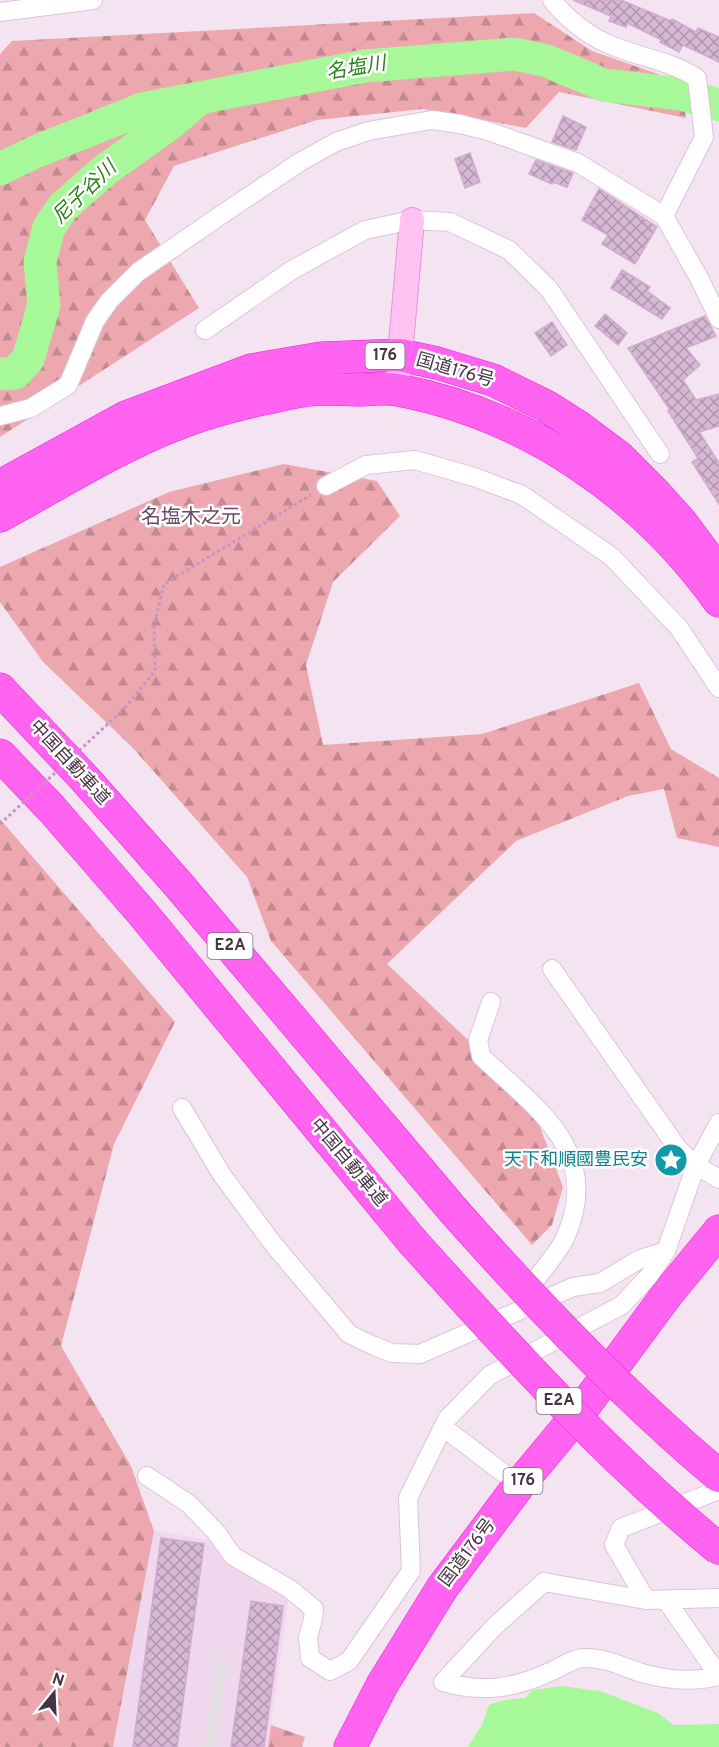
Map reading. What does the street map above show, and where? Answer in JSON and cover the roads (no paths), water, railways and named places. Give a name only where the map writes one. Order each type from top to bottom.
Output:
[{"type":"highway","name":"国道176号","points":[[0,486],[126,417],[251,370],[321,358],[400,355],[437,363],[493,380],[546,406],[579,427],[619,457],[656,493],[719,573]]},
{"type":"highway","name":"国道176号","points":[[0,516],[135,442],[202,415],[307,390],[396,389],[462,407],[501,422],[539,439],[589,471],[638,509],[672,543],[719,601]]},
{"type":"highway","name":"中国自動車道","points":[[0,689],[85,779],[177,883],[453,1210],[519,1284],[598,1366],[719,1476]]},
{"type":"highway","name":"中国自動車道","points":[[0,755],[51,808],[135,905],[412,1241],[494,1333],[569,1411],[639,1478],[719,1549]]},
{"type":"highway","name":"国道176号","points":[[350,1747],[382,1685],[442,1588],[519,1485],[583,1408],[668,1293],[719,1230]]},
{"type":"street","points":[[0,12],[93,0]]},
{"type":"street","points":[[552,0],[562,14],[605,43],[683,69],[697,78],[704,137],[664,216]]},
{"type":"street","points":[[0,416],[31,408],[68,386],[95,321],[109,301],[138,272],[300,162],[336,142],[368,131],[432,120],[488,131],[578,163],[664,216],[699,278],[719,320]]},
{"type":"street","points":[[205,330],[292,270],[365,230],[412,220],[450,222],[509,250],[549,289],[660,454]]},
{"type":"street","points":[[396,389],[412,220]]},
{"type":"street","points":[[326,486],[366,465],[415,460],[474,477],[522,495],[612,557],[679,628],[719,688]]},
{"type":"street","points":[[552,969],[679,1150],[696,1165],[719,1179]]},
{"type":"street","points":[[491,1002],[478,1040],[481,1056],[553,1125],[570,1152],[576,1180],[575,1207],[565,1238],[509,1315]]},
{"type":"street","points":[[182,1108],[222,1174],[274,1245],[349,1334],[392,1353],[420,1354],[573,1287],[600,1282],[640,1259],[666,1251]]},
{"type":"street","points":[[147,1476],[189,1504],[216,1532],[233,1556],[290,1589],[314,1609],[314,1619],[308,1637],[310,1658],[330,1671],[349,1661],[411,1571],[408,1498],[447,1419],[490,1375],[622,1305],[649,1276],[666,1251],[696,1165],[719,1123]]},
{"type":"street","points":[[444,1427],[519,1485]]},
{"type":"street","points":[[646,1600],[614,1545],[621,1528],[719,1490]]},
{"type":"street","points":[[666,1600],[719,1676],[700,1680],[664,1677],[643,1673],[600,1659],[581,1658],[519,1685],[482,1690],[443,1682],[495,1626],[544,1582],[646,1600],[719,1598]]},
{"type":"waterway","name":"名塩川","points":[[0,169],[35,152],[142,109],[365,66],[515,54],[547,61],[604,85],[681,94],[719,105]]},
{"type":"waterway","name":"尼子谷川","points":[[0,374],[15,373],[28,359],[44,305],[40,262],[49,227],[63,207],[105,170],[172,122],[196,101]]},
{"type":"place","name":"天下和順國豊民安","points":[[671,1160]]},
{"type":"district","name":"名塩木之元","points":[[191,518]]}]
